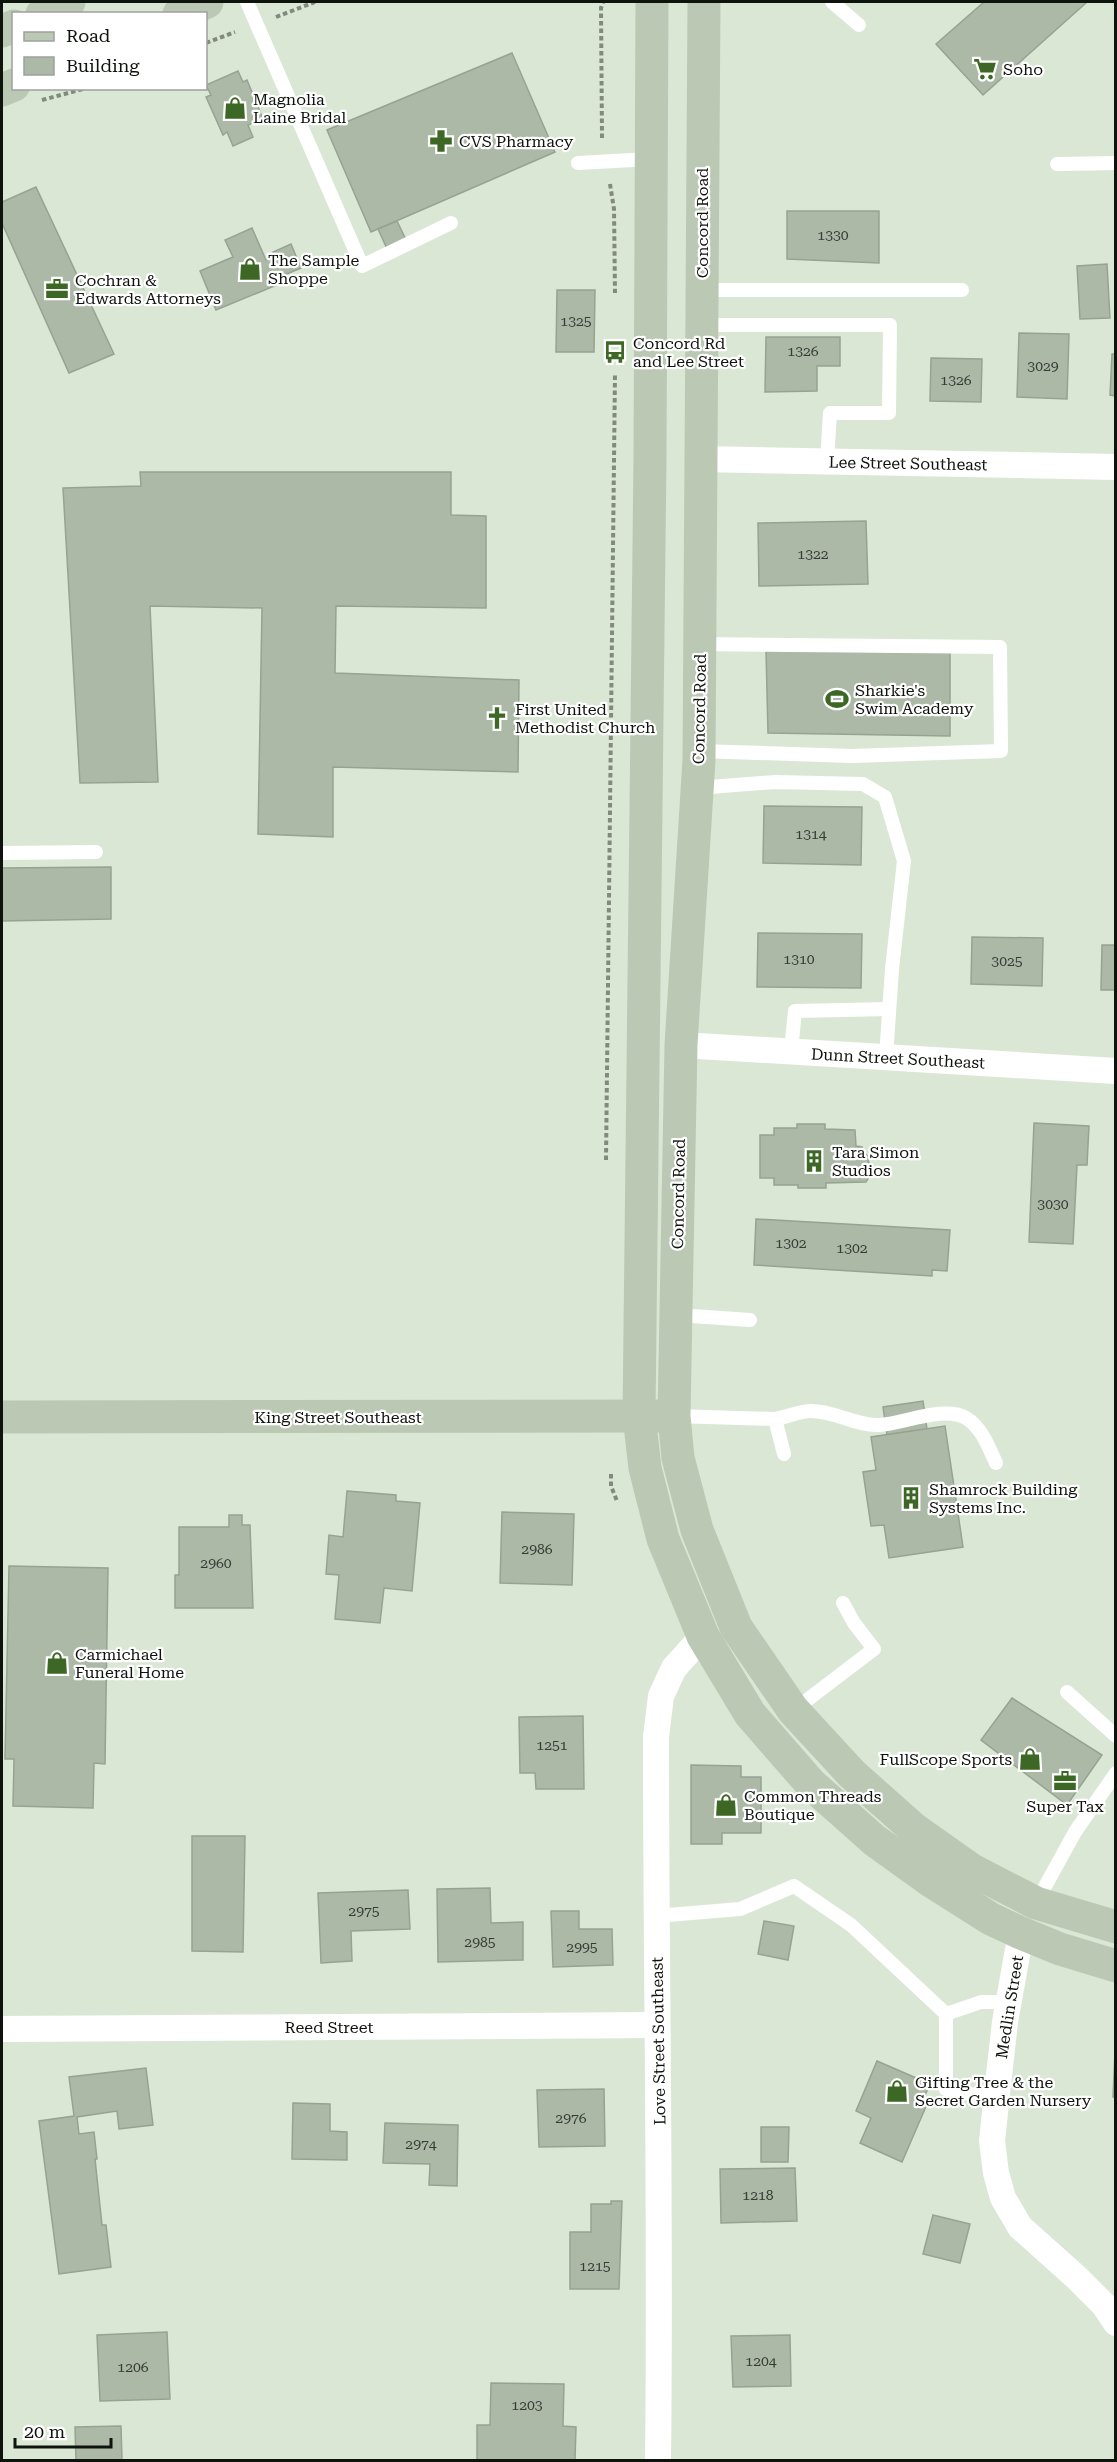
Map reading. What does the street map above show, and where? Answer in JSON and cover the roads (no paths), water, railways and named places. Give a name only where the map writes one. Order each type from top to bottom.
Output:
[{"type":"main road","points":[[46,12],[69,2]]},
{"type":"main road","points":[[184,12],[207,2]]},
{"type":"main road","points":[[652,2],[639,1416],[645,1468],[663,1539],[703,1636],[750,1714],[811,1784],[874,1840],[931,1881],[991,1919],[1060,1949],[1116,1966]]},
{"type":"main road","name":"Concord Road","points":[[704,2],[699,751],[681,1045],[674,1416],[678,1458],[697,1530],[736,1627],[793,1710],[852,1774],[914,1829],[972,1870],[1036,1903],[1116,1928]]},
{"type":"main road","name":"King Street Southeast","points":[[2,1417],[674,1416]]},
{"type":"street","name":"Lee Street Southeast","points":[[701,459],[1116,467]]},
{"type":"street","name":"Dunn Street Southeast","points":[[681,1045],[1116,1071]]},
{"type":"street","name":"Love Street Southeast","points":[[658,2460],[660,2168],[656,1737],[661,1696],[674,1668],[703,1636]]},
{"type":"street","name":"Medlin Street","points":[[1021,1933],[1008,2002],[996,2099],[992,2141],[996,2173],[1003,2198],[1020,2228],[1076,2277],[1104,2305],[1116,2322]]},
{"type":"street","name":"Reed Street","points":[[2,2029],[657,2025]]},
{"type":"lane","points":[[247,2],[362,266],[451,223]]},
{"type":"lane","points":[[832,2],[859,25]]},
{"type":"lane","points":[[578,163],[651,159]]},
{"type":"lane","points":[[1057,164],[1116,163]]},
{"type":"lane","points":[[702,290],[962,290]]},
{"type":"lane","points":[[702,325],[890,325],[890,413],[830,413],[827,461]]},
{"type":"lane","points":[[699,644],[1000,647],[1002,751],[852,756],[699,751]]},
{"type":"lane","points":[[697,788],[775,782],[863,784],[885,797],[904,861],[886,1057]]},
{"type":"lane","points":[[2,853],[96,852]]},
{"type":"lane","points":[[791,1051],[795,1011],[889,1009]]},
{"type":"lane","points":[[676,1315],[750,1320]]},
{"type":"lane","points":[[674,1416],[775,1419],[810,1411],[827,1413],[855,1422],[879,1425],[942,1414],[964,1417],[980,1430],[996,1463]]},
{"type":"lane","points":[[775,1419],[784,1454]]},
{"type":"lane","points":[[793,1710],[874,1649],[854,1623],[843,1603]]},
{"type":"lane","points":[[1067,1692],[1116,1736]]},
{"type":"lane","points":[[1036,1903],[1075,1832],[1116,1773]]},
{"type":"lane","points":[[656,1916],[740,1909],[794,1886],[851,1925],[946,2014],[946,2089],[996,2099]]},
{"type":"lane","points":[[946,2014],[981,2002],[1008,2002]]},
{"type":"place","name":"Soho","points":[[985,69]]},
{"type":"place","name":"Magnolia Laine Bridal","points":[[235,108]]},
{"type":"place","name":"CVS Pharmacy","points":[[441,141]]},
{"type":"place","name":"The Sample Shoppe","points":[[250,269]]},
{"type":"place","name":"Cochran & Edwards Attorneys","points":[[57,289]]},
{"type":"place","name":"Concord Rd and Lee Street","points":[[615,352]]},
{"type":"place","name":"Sharkie's Swim Academy","points":[[837,699]]},
{"type":"place","name":"First United Methodist Church","points":[[497,718]]},
{"type":"place","name":"Tara Simon Studios","points":[[814,1161]]},
{"type":"place","name":"Shamrock Building Systems Inc.","points":[[911,1498]]},
{"type":"place","name":"Carmichael Funeral Home","points":[[57,1663]]},
{"type":"place","name":"FullScope Sports","points":[[1030,1759]]},
{"type":"place","name":"Super Tax","points":[[1065,1781]]},
{"type":"place","name":"Common Threads Boutique","points":[[726,1805]]},
{"type":"place","name":"Gifting Tree & the Secret Garden Nursery","points":[[897,2091]]}]
